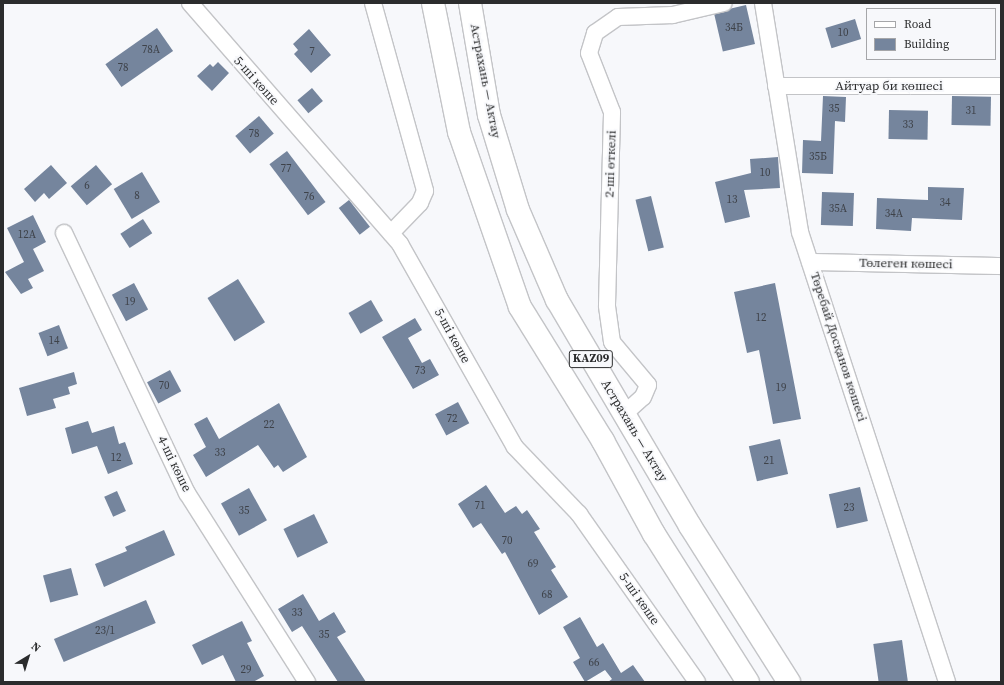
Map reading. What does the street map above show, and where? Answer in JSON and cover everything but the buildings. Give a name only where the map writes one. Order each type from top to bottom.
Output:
[{"type":"highway","name":"KAZ09","points":[[433,3],[459,132],[520,307],[603,441],[654,534],[748,682]]},
{"type":"highway","name":"Астрахань — Актау","points":[[470,3],[489,115],[518,210],[557,300],[624,414],[789,682]]},
{"type":"street","name":"5-шi көше","points":[[190,3],[400,244],[515,447],[579,514],[697,682]]},
{"type":"street","points":[[373,3],[425,191],[420,203],[391,233]]},
{"type":"street","name":"2-ші өткелі","points":[[624,414],[643,397],[648,385],[612,342],[607,305],[612,112],[589,53],[595,33],[618,17],[673,15],[724,3]]},
{"type":"street","name":"Төребай Досқанов көшесі","points":[[763,3],[800,232],[947,682]]},
{"type":"street","name":"Айтуар би көшесі","points":[[776,86],[1001,86]]},
{"type":"street","name":"4-шi көше","points":[[64,233],[187,493],[307,682]]},
{"type":"street","name":"Төлеген көшесі","points":[[810,262],[1001,266]]}]
